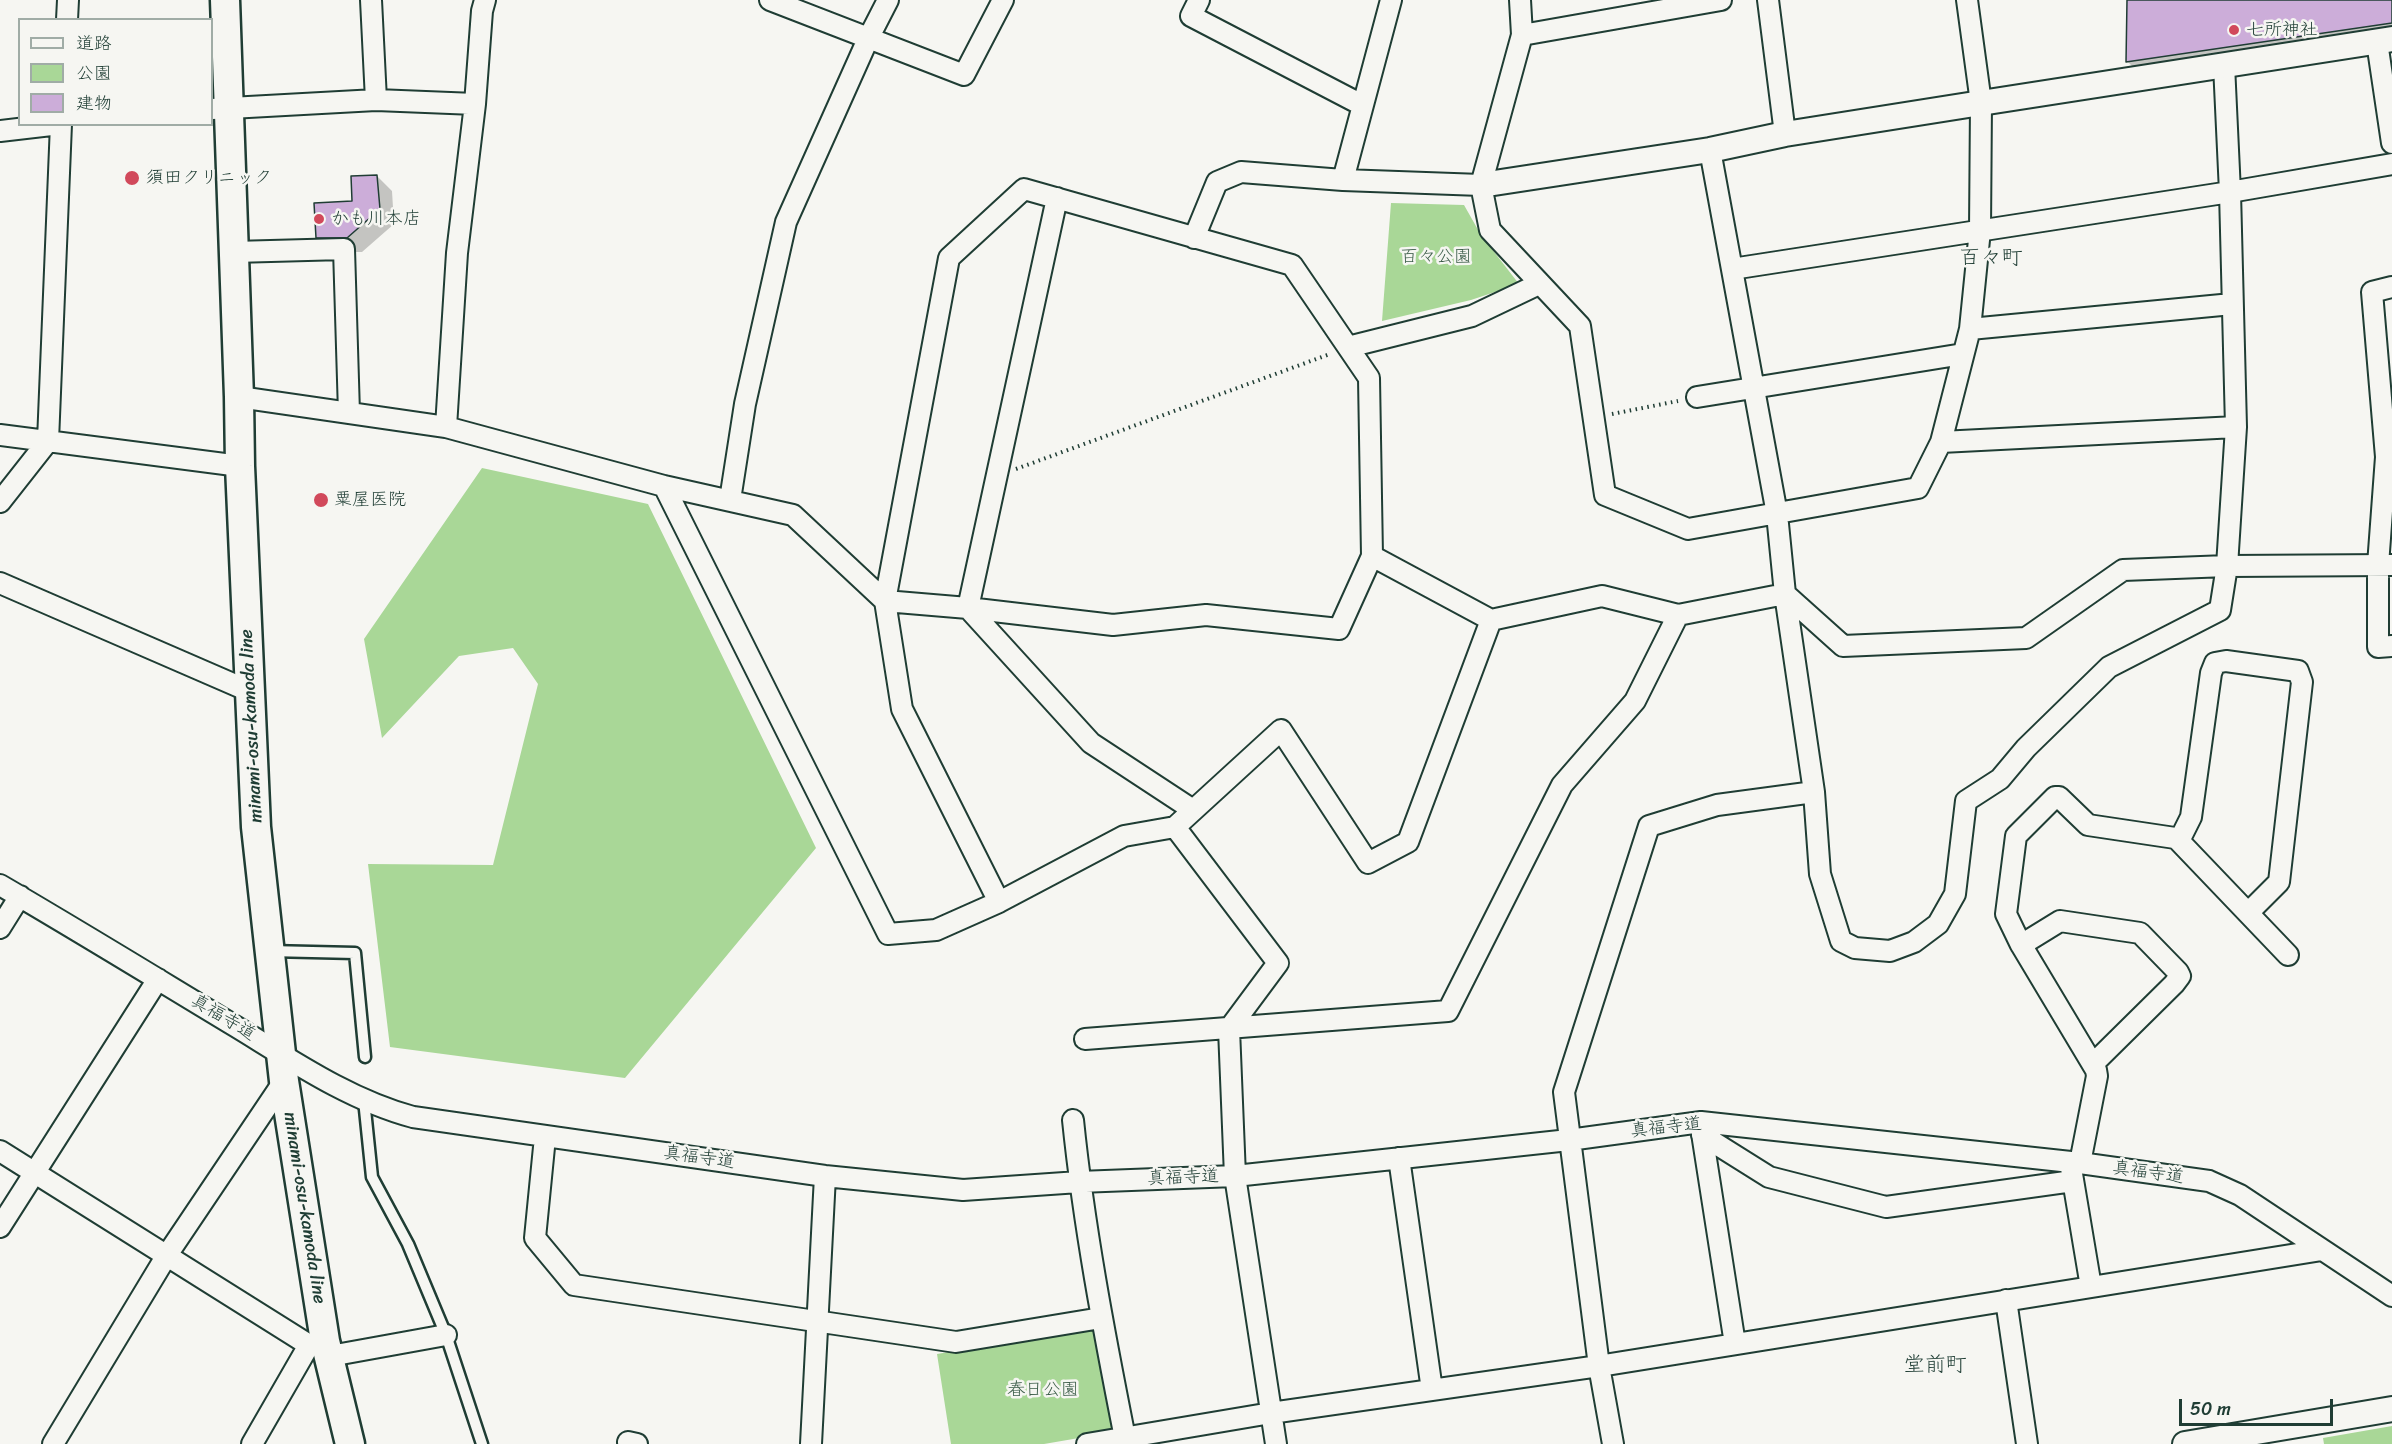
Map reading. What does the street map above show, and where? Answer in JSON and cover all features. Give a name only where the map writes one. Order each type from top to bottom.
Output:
[{"type":"main road","name":"minami-osu-kamoda line","points":[[225,0],[221,108],[234,252],[240,466],[256,827],[283,1068],[321,1348],[350,1444]]},
{"type":"street","points":[[67,18],[68,0]]},
{"type":"street","points":[[371,0],[376,100]]},
{"type":"street","points":[[446,427],[457,254],[485,0]]},
{"type":"street","points":[[770,0],[964,75],[1003,0]]},
{"type":"street","points":[[730,500],[745,404],[786,222],[868,39],[888,0]]},
{"type":"street","points":[[1199,0],[1191,16],[1362,105]]},
{"type":"street","points":[[1343,180],[1391,0]]},
{"type":"street","points":[[1520,0],[1522,35],[1481,185],[1490,230],[1580,326],[1605,495],[1688,529],[1918,488],[1941,442],[1964,354],[1970,329],[1980,230],[1981,102],[1967,0]]},
{"type":"street","points":[[1522,35],[1721,0]]},
{"type":"street","points":[[1768,0],[1785,134]]},
{"type":"street","points":[[1194,238],[1217,182],[1241,172],[1343,180],[1481,185],[1710,150],[1785,134],[1981,102],[2384,40],[2392,143]]},
{"type":"street","points":[[1710,150],[1777,514],[1785,594],[1814,792],[1820,874],[1841,941],[1856,948],[1890,951],[1914,942],[1938,924],[1955,894],[1966,801],[2000,779],[2026,748],[2109,667],[2220,610],[2228,566],[2236,427],[2224,65]]},
{"type":"street","points":[[221,108],[376,100],[475,104]]},
{"type":"street","points":[[0,131],[44,126]]},
{"type":"street","points":[[0,502],[48,441],[61,126]]},
{"type":"street","points":[[1732,269],[2230,192],[2392,164]]},
{"type":"street","points":[[239,397],[446,427],[664,486],[793,514],[885,601],[1113,625],[1206,615],[1339,629],[1372,556],[1369,378],[1292,265],[1024,189],[949,258],[885,601],[902,709],[999,902]]},
{"type":"street","points":[[968,608],[1057,198]]},
{"type":"street","points":[[234,252],[344,249],[349,413]]},
{"type":"street","points":[[1348,347],[1473,316],[1539,284]]},
{"type":"street","points":[[2392,287],[2372,292],[2386,457],[2385,565],[2378,647],[2392,646]]},
{"type":"street","points":[[1970,329],[2232,304]]},
{"type":"street","points":[[1697,397],[1964,354]]},
{"type":"street","points":[[1941,442],[2236,427]]},
{"type":"street","points":[[0,435],[240,466]]},
{"type":"street","points":[[664,486],[888,934],[936,930],[999,902],[1124,836],[1175,827],[1281,730],[1368,863],[1408,842],[1491,620]]},
{"type":"street","points":[[1372,556],[1491,620],[1602,596],[1678,615],[1785,594]]},
{"type":"street","points":[[1785,594],[1843,646],[2026,638],[2123,570],[2228,566],[2385,565]]},
{"type":"street","points":[[0,583],[249,691]]},
{"type":"street","points":[[968,608],[1091,743],[1193,810]]},
{"type":"street","points":[[1085,1039],[1448,1011],[1562,784],[1635,701],[1678,615]]},
{"type":"street","points":[[2179,841],[2191,818],[2211,673],[2215,663],[2226,661],[2298,671],[2302,682],[2279,882],[2248,913]]},
{"type":"street","points":[[1613,1444],[1599,1366],[1564,1092],[1650,826],[1717,805],[1814,792]]},
{"type":"street","points":[[2091,1287],[2075,1169],[2097,1076],[2093,1064],[2021,945],[2006,914],[2013,843],[2016,836],[2055,797],[2059,797],[2088,825],[2175,838],[2288,955]]},
{"type":"street","points":[[1175,827],[1278,963],[1229,1029],[1235,1176],[1276,1444]]},
{"type":"street","name":"真福寺道","points":[[0,885],[158,979],[283,1068],[389,1111],[413,1117],[825,1176],[963,1190],[1079,1182],[1235,1176],[1701,1128],[2075,1169],[2209,1181],[2240,1195],[2392,1296]]},
{"type":"street","points":[[0,928],[20,896]]},
{"type":"street","points":[[2021,945],[2060,921],[2140,933],[2178,972],[2180,976],[2174,984],[2093,1064]]},
{"type":"street","points":[[0,1227],[158,979]]},
{"type":"street","points":[[53,1444],[283,1068]]},
{"type":"street","points":[[1073,1120],[1079,1182],[1101,1318],[1125,1438]]},
{"type":"street","points":[[1701,1128],[1768,1178],[1886,1207],[2075,1169]]},
{"type":"street","points":[[1701,1128],[1735,1344]]},
{"type":"street","points":[[545,1137],[535,1238],[574,1286],[956,1342],[1101,1318]]},
{"type":"street","points":[[0,1151],[321,1348],[446,1335]]},
{"type":"street","points":[[1399,1158],[1432,1390]]},
{"type":"street","points":[[811,1444],[825,1176]]},
{"type":"street","points":[[1088,1444],[1271,1413],[1599,1366],[2322,1250]]},
{"type":"street","points":[[2006,1300],[2027,1444]]},
{"type":"street","points":[[252,1444],[321,1348]]},
{"type":"street","points":[[2185,1444],[2392,1410]]},
{"type":"lane","points":[[269,951],[356,953],[365,1057]]},
{"type":"lane","points":[[364,1100],[372,1177],[408,1244],[446,1335],[482,1444]]},
{"type":"path","points":[[996,477],[1348,347]]},
{"type":"path","points":[[1594,417],[1697,397]]},
{"type":"green space","name":"百々公園","points":[[1391,203],[1464,205],[1481,235],[1519,284],[1471,300],[1382,321]]},
{"type":"green space","points":[[482,468],[648,504],[816,848],[625,1078],[390,1047],[368,864],[493,865],[538,684],[513,648],[459,656],[382,738],[364,639]]},
{"type":"green space","name":"春日公園","points":[[1093,1327],[1114,1432],[1044,1444],[951,1444],[937,1354]]},
{"type":"green space","points":[[2392,1426],[2392,1444],[2324,1444],[2323,1438]]},
{"type":"building","name":"七所神社","points":[[2127,0],[2392,0],[2392,23],[2126,62]]},
{"type":"building","points":[[377,175],[380,209],[347,238],[316,238],[314,203],[352,201],[351,176]]},
{"type":"place","name":"七所神社","points":[[2234,30]]},
{"type":"place","name":"須田クリニック","points":[[132,178]]},
{"type":"place","name":"かも川本店","points":[[319,219]]},
{"type":"place","name":"粟屋医院","points":[[321,500]]},
{"type":"district","name":"百々町","points":[[1991,259]]},
{"type":"district","name":"堂前町","points":[[1935,1366]]}]
